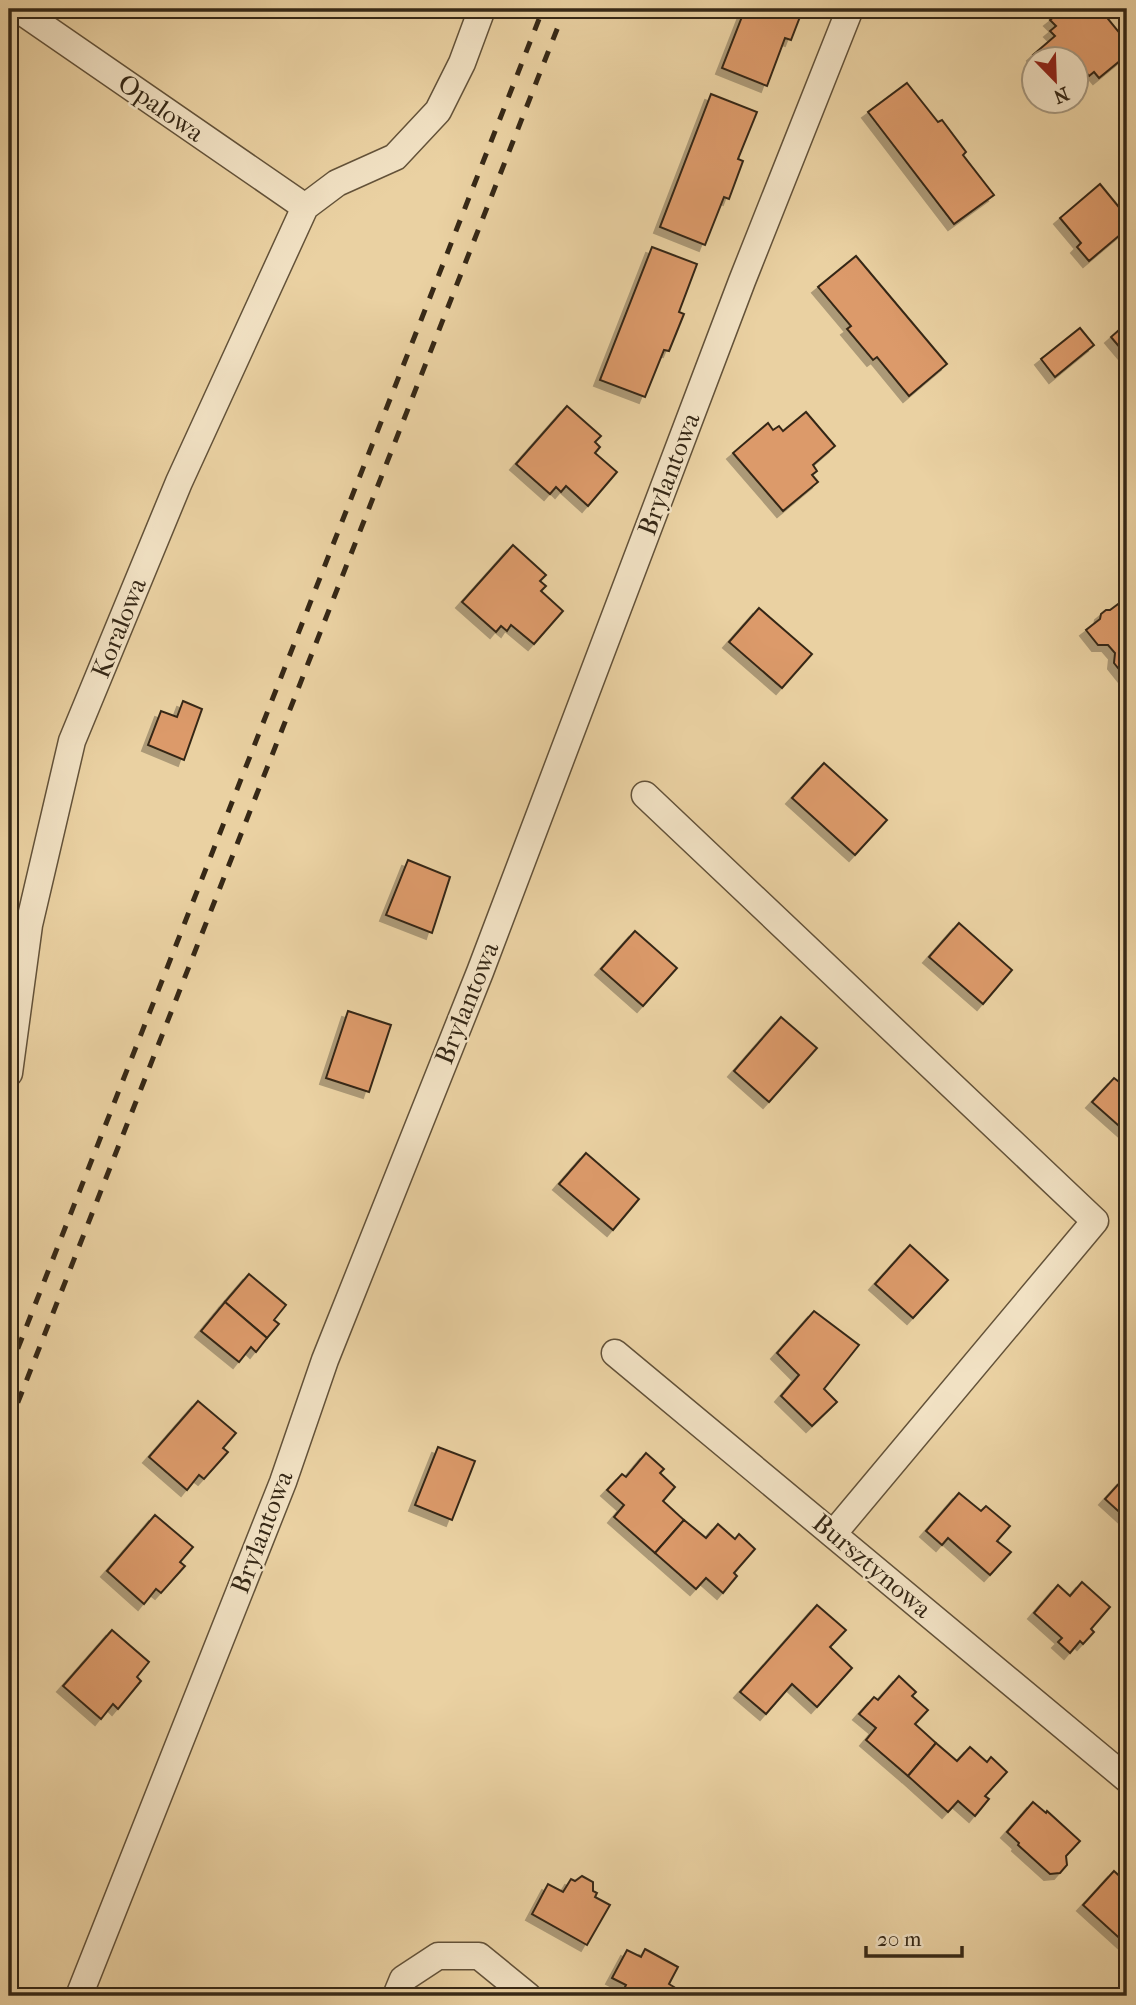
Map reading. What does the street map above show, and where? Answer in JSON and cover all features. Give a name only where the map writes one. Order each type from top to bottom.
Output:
[{"type":"street","name":"Opalowa","points":[[18,9],[305,207]]},
{"type":"street","points":[[305,207],[337,183],[395,157],[438,111],[462,63],[482,9]]},
{"type":"street","name":"Brylantowa","points":[[79,1996],[283,1482],[325,1360],[480,972],[742,281],[850,9]]},
{"type":"street","name":"Koralowa","points":[[9,1073],[29,925],[72,741],[179,482],[305,207]]},
{"type":"street","points":[[645,795],[1095,1222],[833,1534]]},
{"type":"street","name":"Bursztynowa","points":[[615,1353],[1127,1779]]},
{"type":"street","points":[[396,1996],[403,1979],[438,1956],[479,1956],[528,1996]]},
{"type":"building","points":[[745,9],[803,9],[791,40],[785,38],[767,86],[722,68]]},
{"type":"building","points":[[1064,9],[1100,9],[1127,42],[1127,55],[1099,78],[1094,72],[1090,75],[1090,46],[1043,46],[1055,36],[1050,31],[1056,26],[1050,20]]},
{"type":"building","points":[[907,83],[938,122],[942,120],[966,152],[963,155],[994,195],[954,224],[868,112]]},
{"type":"building","points":[[711,94],[757,112],[738,159],[743,161],[729,199],[724,197],[705,245],[660,227]]},
{"type":"building","points":[[1100,184],[1118,206],[1124,201],[1127,205],[1127,229],[1089,261],[1077,247],[1081,243],[1060,218]]},
{"type":"building","points":[[652,247],[697,264],[679,312],[684,314],[669,351],[664,350],[645,397],[600,380]]},
{"type":"building","points":[[856,256],[947,364],[909,396],[877,357],[873,360],[847,329],[851,326],[818,287]]},
{"type":"building","points":[[1127,323],[1127,356],[1111,337]]},
{"type":"building","points":[[1080,328],[1094,345],[1055,377],[1041,359]]},
{"type":"building","points":[[567,406],[601,436],[595,442],[600,447],[595,453],[617,472],[588,506],[566,486],[561,492],[556,487],[550,494],[516,464]]},
{"type":"building","points":[[806,412],[835,446],[813,465],[817,471],[812,475],[818,482],[783,511],[733,453],[768,423],[773,430],[779,426],[783,431]]},
{"type":"building","points":[[513,545],[546,575],[540,581],[546,586],[541,591],[563,611],[534,644],[511,625],[507,631],[501,626],[496,632],[462,602]]},
{"type":"building","points":[[1125,599],[1126,678],[1114,663],[1115,653],[1108,645],[1098,645],[1086,630],[1100,619],[1106,610]]},
{"type":"building","points":[[759,608],[812,654],[782,688],[729,642]]},
{"type":"building","points":[[183,701],[202,709],[184,760],[148,745],[161,711],[177,717]]},
{"type":"building","points":[[824,763],[887,820],[855,855],[792,798]]},
{"type":"building","points":[[408,860],[450,877],[432,933],[386,915]]},
{"type":"building","points":[[959,923],[1012,970],[983,1004],[929,957]]},
{"type":"building","points":[[635,931],[677,968],[643,1006],[601,969]]},
{"type":"building","points":[[348,1011],[391,1025],[369,1092],[326,1078]]},
{"type":"building","points":[[781,1017],[817,1048],[769,1102],[734,1071]]},
{"type":"building","points":[[1114,1078],[1127,1085],[1127,1133],[1092,1102]]},
{"type":"building","points":[[586,1153],[639,1199],[613,1230],[559,1184]]},
{"type":"building","points":[[910,1245],[948,1280],[913,1318],[875,1284]]},
{"type":"building","points":[[249,1274],[286,1305],[274,1320],[279,1324],[267,1338],[225,1302]]},
{"type":"building","points":[[225,1302],[267,1338],[256,1352],[251,1347],[239,1362],[201,1331]]},
{"type":"building","points":[[814,1311],[859,1345],[824,1389],[837,1402],[812,1426],[781,1396],[799,1375],[777,1353]]},
{"type":"building","points":[[198,1401],[236,1433],[223,1448],[228,1452],[204,1479],[199,1475],[187,1490],[149,1457]]},
{"type":"building","points":[[438,1447],[475,1461],[452,1520],[415,1505]]},
{"type":"building","points":[[646,1453],[664,1469],[660,1473],[675,1487],[663,1501],[684,1520],[655,1553],[614,1517],[624,1505],[607,1490],[622,1474],[626,1477]]},
{"type":"building","points":[[1123,1479],[1127,1482],[1127,1519],[1105,1499]]},
{"type":"building","points":[[959,1493],[981,1511],[986,1506],[1010,1526],[997,1541],[1011,1552],[990,1575],[948,1538],[942,1545],[926,1531]]},
{"type":"building","points":[[155,1515],[193,1547],[180,1562],[185,1566],[161,1593],[156,1589],[144,1604],[107,1571]]},
{"type":"building","points":[[684,1520],[706,1538],[718,1524],[735,1539],[739,1534],[755,1549],[734,1573],[737,1576],[723,1593],[706,1578],[696,1589],[655,1553]]},
{"type":"building","points":[[1082,1582],[1110,1607],[1091,1629],[1094,1632],[1083,1644],[1080,1641],[1070,1653],[1058,1642],[1062,1638],[1034,1613],[1058,1585],[1070,1596]]},
{"type":"building","points":[[817,1605],[846,1630],[830,1647],[852,1668],[817,1707],[792,1684],[766,1714],[740,1692]]},
{"type":"building","points":[[112,1630],[149,1662],[137,1677],[141,1681],[118,1709],[113,1704],[101,1719],[63,1686]]},
{"type":"building","points":[[899,1676],[916,1692],[912,1696],[928,1710],[915,1724],[936,1743],[908,1776],[866,1740],[876,1728],[859,1714],[874,1697],[878,1700]]},
{"type":"building","points":[[936,1743],[957,1761],[970,1747],[987,1762],[991,1757],[1007,1772],[985,1796],[989,1799],[975,1816],[958,1801],[948,1812],[908,1776]]},
{"type":"building","points":[[1033,1802],[1080,1841],[1066,1856],[1067,1865],[1060,1873],[1050,1874],[1007,1832]]},
{"type":"building","points":[[1114,1871],[1127,1883],[1127,1945],[1083,1905]]},
{"type":"building","points":[[582,1876],[593,1882],[593,1891],[597,1893],[595,1897],[610,1905],[587,1945],[532,1914],[548,1884],[563,1892],[571,1879],[575,1881]]},
{"type":"building","points":[[645,1949],[678,1967],[669,1984],[674,1987],[669,1996],[629,1996],[622,1993],[626,1985],[612,1978],[627,1950],[641,1957]]},
{"type":"railway","points":[[9,1371],[543,9]]},
{"type":"railway","points":[[9,1425],[565,9]]}]
